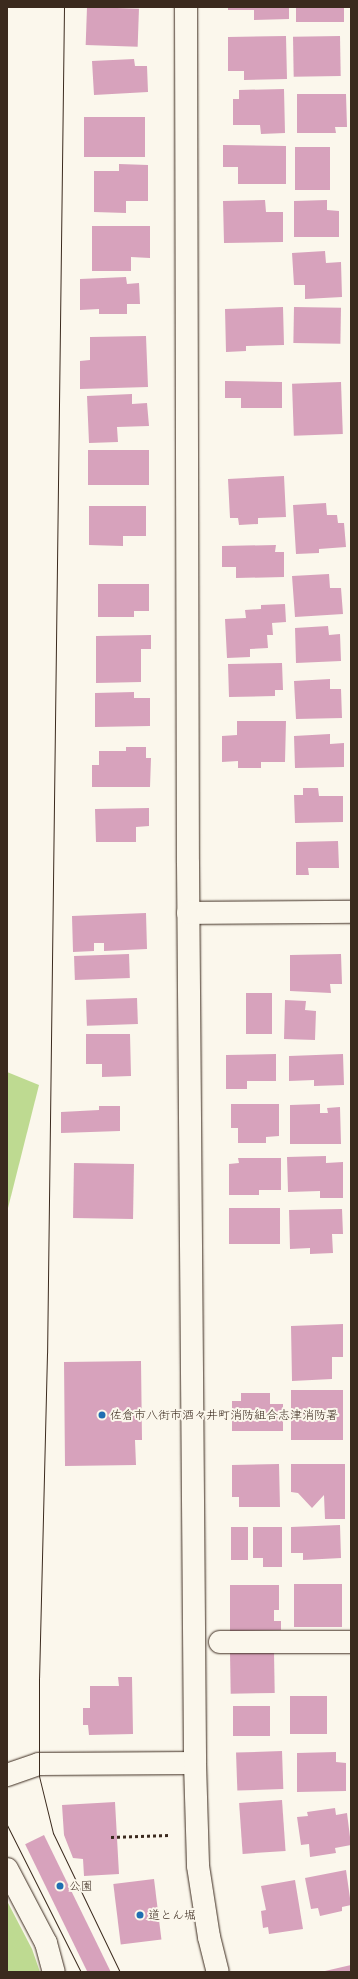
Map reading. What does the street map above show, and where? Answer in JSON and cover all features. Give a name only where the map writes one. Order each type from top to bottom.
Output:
[{"type":"street","points":[[186,7],[188,913],[195,1763],[198,1866],[209,1937],[218,1972]]},
{"type":"street","points":[[188,913],[351,912]]},
{"type":"street","points":[[220,1642],[351,1642]]},
{"type":"street","points":[[7,1775],[39,1764],[195,1763]]},
{"type":"street","points":[[7,1869],[46,1943],[54,1972]]},
{"type":"path","points":[[111,1837],[169,1835]]},
{"type":"green space","points":[[7,1072],[39,1085],[7,1212]]},
{"type":"green space","points":[[7,1901],[32,1949],[40,1972],[7,1972]]},
{"type":"building","points":[[87,7],[139,9],[138,47],[86,45]]},
{"type":"building","points":[[228,7],[289,7],[289,19],[254,20],[254,10],[228,10]]},
{"type":"building","points":[[296,7],[344,7],[344,22],[296,22]]},
{"type":"building","points":[[286,36],[287,79],[244,80],[244,71],[228,71],[228,37]]},
{"type":"building","points":[[340,36],[341,76],[294,77],[293,37]]},
{"type":"building","points":[[134,59],[135,66],[147,66],[148,92],[94,95],[92,61]]},
{"type":"building","points":[[284,89],[285,133],[261,134],[260,125],[233,125],[233,99],[239,99],[239,90]]},
{"type":"building","points":[[297,94],[346,94],[347,127],[335,127],[336,133],[297,133]]},
{"type":"building","points":[[84,117],[145,117],[145,157],[84,157]]},
{"type":"building","points":[[223,145],[286,146],[286,184],[238,184],[238,167],[223,167]]},
{"type":"building","points":[[295,147],[330,147],[330,190],[295,190]]},
{"type":"building","points":[[119,164],[148,165],[148,201],[126,201],[126,213],[94,212],[94,171],[119,171]]},
{"type":"building","points":[[265,200],[266,212],[283,212],[283,242],[224,243],[223,201]]},
{"type":"building","points":[[327,200],[327,210],[339,211],[339,237],[294,237],[294,201]]},
{"type":"building","points":[[92,226],[150,226],[150,258],[131,257],[131,271],[92,271]]},
{"type":"building","points":[[325,251],[326,263],[341,262],[342,297],[305,299],[305,285],[294,285],[292,253]]},
{"type":"building","points":[[126,277],[127,284],[139,283],[140,304],[127,304],[127,314],[99,314],[99,309],[80,310],[80,279]]},
{"type":"building","points":[[283,307],[284,345],[246,346],[246,351],[226,352],[225,309]]},
{"type":"building","points":[[294,307],[341,308],[340,344],[293,343]]},
{"type":"building","points":[[146,336],[148,387],[80,389],[80,361],[90,360],[90,337]]},
{"type":"building","points":[[225,381],[282,382],[282,408],[241,408],[241,398],[225,398]]},
{"type":"building","points":[[341,382],[343,434],[294,436],[292,384]]},
{"type":"building","points":[[132,394],[132,404],[147,403],[149,426],[117,427],[118,442],[89,443],[87,396]]},
{"type":"building","points":[[88,450],[149,450],[149,485],[88,485]]},
{"type":"building","points":[[284,476],[286,517],[258,518],[258,524],[239,525],[238,518],[230,518],[228,479]]},
{"type":"building","points":[[326,503],[327,515],[337,515],[338,523],[344,523],[346,547],[319,549],[319,553],[296,554],[293,505]]},
{"type":"building","points":[[89,506],[146,506],[146,536],[123,536],[123,546],[89,545]]},
{"type":"building","points":[[276,545],[275,552],[284,552],[284,577],[236,578],[236,567],[222,567],[222,546]]},
{"type":"building","points":[[329,574],[330,588],[341,588],[343,614],[295,617],[292,576]]},
{"type":"building","points":[[98,584],[149,584],[149,611],[134,611],[134,617],[98,617]]},
{"type":"building","points":[[285,604],[286,622],[272,623],[273,635],[267,635],[268,648],[250,649],[250,657],[227,658],[225,619],[246,618],[245,610],[261,609],[261,605]]},
{"type":"building","points":[[328,626],[329,635],[340,634],[341,661],[296,663],[295,628]]},
{"type":"building","points":[[151,635],[151,649],[141,649],[141,682],[96,683],[96,636]]},
{"type":"building","points":[[282,663],[283,690],[275,690],[275,696],[229,697],[228,664]]},
{"type":"building","points":[[330,679],[330,689],[341,689],[342,718],[296,719],[294,681]]},
{"type":"building","points":[[134,692],[134,698],[150,698],[150,726],[95,727],[95,693]]},
{"type":"building","points":[[237,721],[286,721],[285,762],[261,762],[261,768],[238,768],[238,761],[222,762],[222,736],[237,735]]},
{"type":"building","points":[[330,734],[330,744],[344,743],[344,767],[295,768],[294,736]]},
{"type":"building","points":[[126,747],[146,747],[146,758],[151,758],[150,787],[92,787],[92,765],[99,765],[99,751],[126,751]]},
{"type":"building","points":[[303,788],[318,788],[319,796],[343,796],[343,822],[295,823],[294,795],[303,795]]},
{"type":"building","points":[[149,808],[149,826],[136,827],[136,842],[96,842],[95,809]]},
{"type":"building","points":[[338,841],[339,868],[308,868],[309,875],[296,875],[296,842]]},
{"type":"building","points":[[146,913],[147,949],[104,951],[104,943],[94,943],[94,951],[73,952],[72,916]]},
{"type":"building","points":[[129,954],[130,978],[75,980],[74,956]]},
{"type":"building","points":[[341,954],[342,984],[330,984],[331,993],[290,991],[290,955]]},
{"type":"building","points":[[246,993],[272,993],[272,1034],[246,1034]]},
{"type":"building","points":[[137,998],[138,1024],[87,1026],[86,1000]]},
{"type":"building","points":[[285,1000],[306,1001],[305,1010],[316,1011],[315,1040],[284,1039]]},
{"type":"building","points":[[86,1034],[130,1034],[131,1076],[102,1077],[102,1064],[86,1064]]},
{"type":"building","points":[[276,1054],[276,1081],[247,1081],[247,1089],[226,1089],[226,1055]]},
{"type":"building","points":[[343,1054],[344,1085],[314,1086],[314,1080],[289,1081],[289,1056]]},
{"type":"building","points":[[231,1104],[279,1104],[279,1136],[266,1137],[266,1143],[238,1143],[238,1128],[231,1128]]},
{"type":"building","points":[[320,1104],[320,1113],[328,1113],[327,1108],[340,1107],[341,1144],[290,1144],[290,1105]]},
{"type":"building","points":[[99,1106],[120,1106],[120,1131],[61,1133],[61,1112],[99,1110]]},
{"type":"building","points":[[326,1156],[326,1163],[343,1162],[343,1198],[320,1198],[320,1191],[288,1192],[287,1157]]},
{"type":"building","points":[[238,1158],[281,1158],[281,1190],[259,1190],[259,1195],[229,1195],[229,1164],[239,1163]]},
{"type":"building","points":[[74,1163],[134,1164],[133,1219],[73,1218]]},
{"type":"building","points":[[229,1208],[280,1208],[280,1244],[229,1244]]},
{"type":"building","points":[[342,1209],[343,1234],[332,1234],[333,1253],[310,1254],[310,1248],[290,1249],[289,1210]]},
{"type":"building","points":[[343,1324],[343,1357],[332,1357],[332,1379],[292,1381],[291,1326]]},
{"type":"building","points":[[141,1361],[142,1440],[135,1440],[136,1465],[65,1466],[64,1362]]},
{"type":"building","points":[[291,1390],[343,1390],[343,1440],[291,1440]]},
{"type":"building","points":[[241,1393],[270,1393],[270,1404],[283,1404],[283,1431],[232,1431],[232,1401],[241,1401]]},
{"type":"building","points":[[279,1464],[280,1507],[239,1507],[239,1497],[232,1497],[232,1465]]},
{"type":"building","points":[[291,1464],[345,1464],[345,1519],[325,1519],[324,1495],[312,1508],[298,1493],[291,1492]]},
{"type":"building","points":[[340,1525],[341,1558],[303,1560],[303,1553],[291,1553],[291,1527]]},
{"type":"building","points":[[231,1527],[248,1527],[248,1560],[231,1560]]},
{"type":"building","points":[[253,1527],[282,1527],[282,1567],[263,1567],[263,1558],[253,1558]]},
{"type":"building","points":[[294,1584],[342,1584],[342,1627],[294,1627]]},
{"type":"building","points":[[230,1585],[279,1585],[279,1610],[274,1610],[274,1621],[281,1621],[281,1630],[230,1631]]},
{"type":"building","points":[[274,1652],[275,1693],[231,1694],[230,1653]]},
{"type":"building","points":[[118,1677],[132,1677],[133,1734],[89,1735],[88,1725],[83,1725],[83,1708],[90,1708],[90,1686],[119,1686]]},
{"type":"building","points":[[290,1696],[327,1696],[327,1734],[290,1734]]},
{"type":"building","points":[[233,1706],[270,1706],[270,1736],[233,1736]]},
{"type":"building","points":[[282,1751],[283,1789],[237,1791],[236,1753]]},
{"type":"building","points":[[336,1752],[336,1762],[346,1763],[346,1791],[297,1792],[297,1753]]},
{"type":"building","points":[[282,1800],[286,1851],[243,1854],[239,1803]]},
{"type":"building","points":[[115,1802],[119,1874],[84,1876],[83,1859],[73,1858],[64,1835],[62,1805]]},
{"type":"building","points":[[335,1808],[336,1815],[347,1813],[351,1845],[335,1848],[336,1853],[310,1857],[309,1844],[301,1845],[297,1817],[308,1816],[307,1812]]},
{"type":"building","points":[[44,1835],[111,1972],[87,1972],[25,1844]]},
{"type":"building","points":[[346,1870],[351,1905],[342,1907],[342,1911],[320,1916],[318,1908],[311,1909],[305,1878]]},
{"type":"building","points":[[154,1879],[161,1940],[121,1945],[113,1884]]},
{"type":"building","points":[[295,1880],[303,1929],[269,1934],[268,1927],[263,1928],[261,1911],[266,1910],[261,1886]]},
{"type":"building","points":[[351,1965],[351,1972],[325,1972],[325,1971]]},
{"type":"tram line","points":[[64,7],[47,1353],[39,1678],[39,1776],[53,1833],[120,1972]]},
{"type":"tram line","points":[[7,1825],[81,1972]]},
{"type":"place","name":"佐倉市八街市酒々井町消防組合志津消防署","points":[[102,1415]]},
{"type":"place","name":"公園","points":[[60,1886]]},
{"type":"place","name":"道とん堀","points":[[140,1915]]}]
